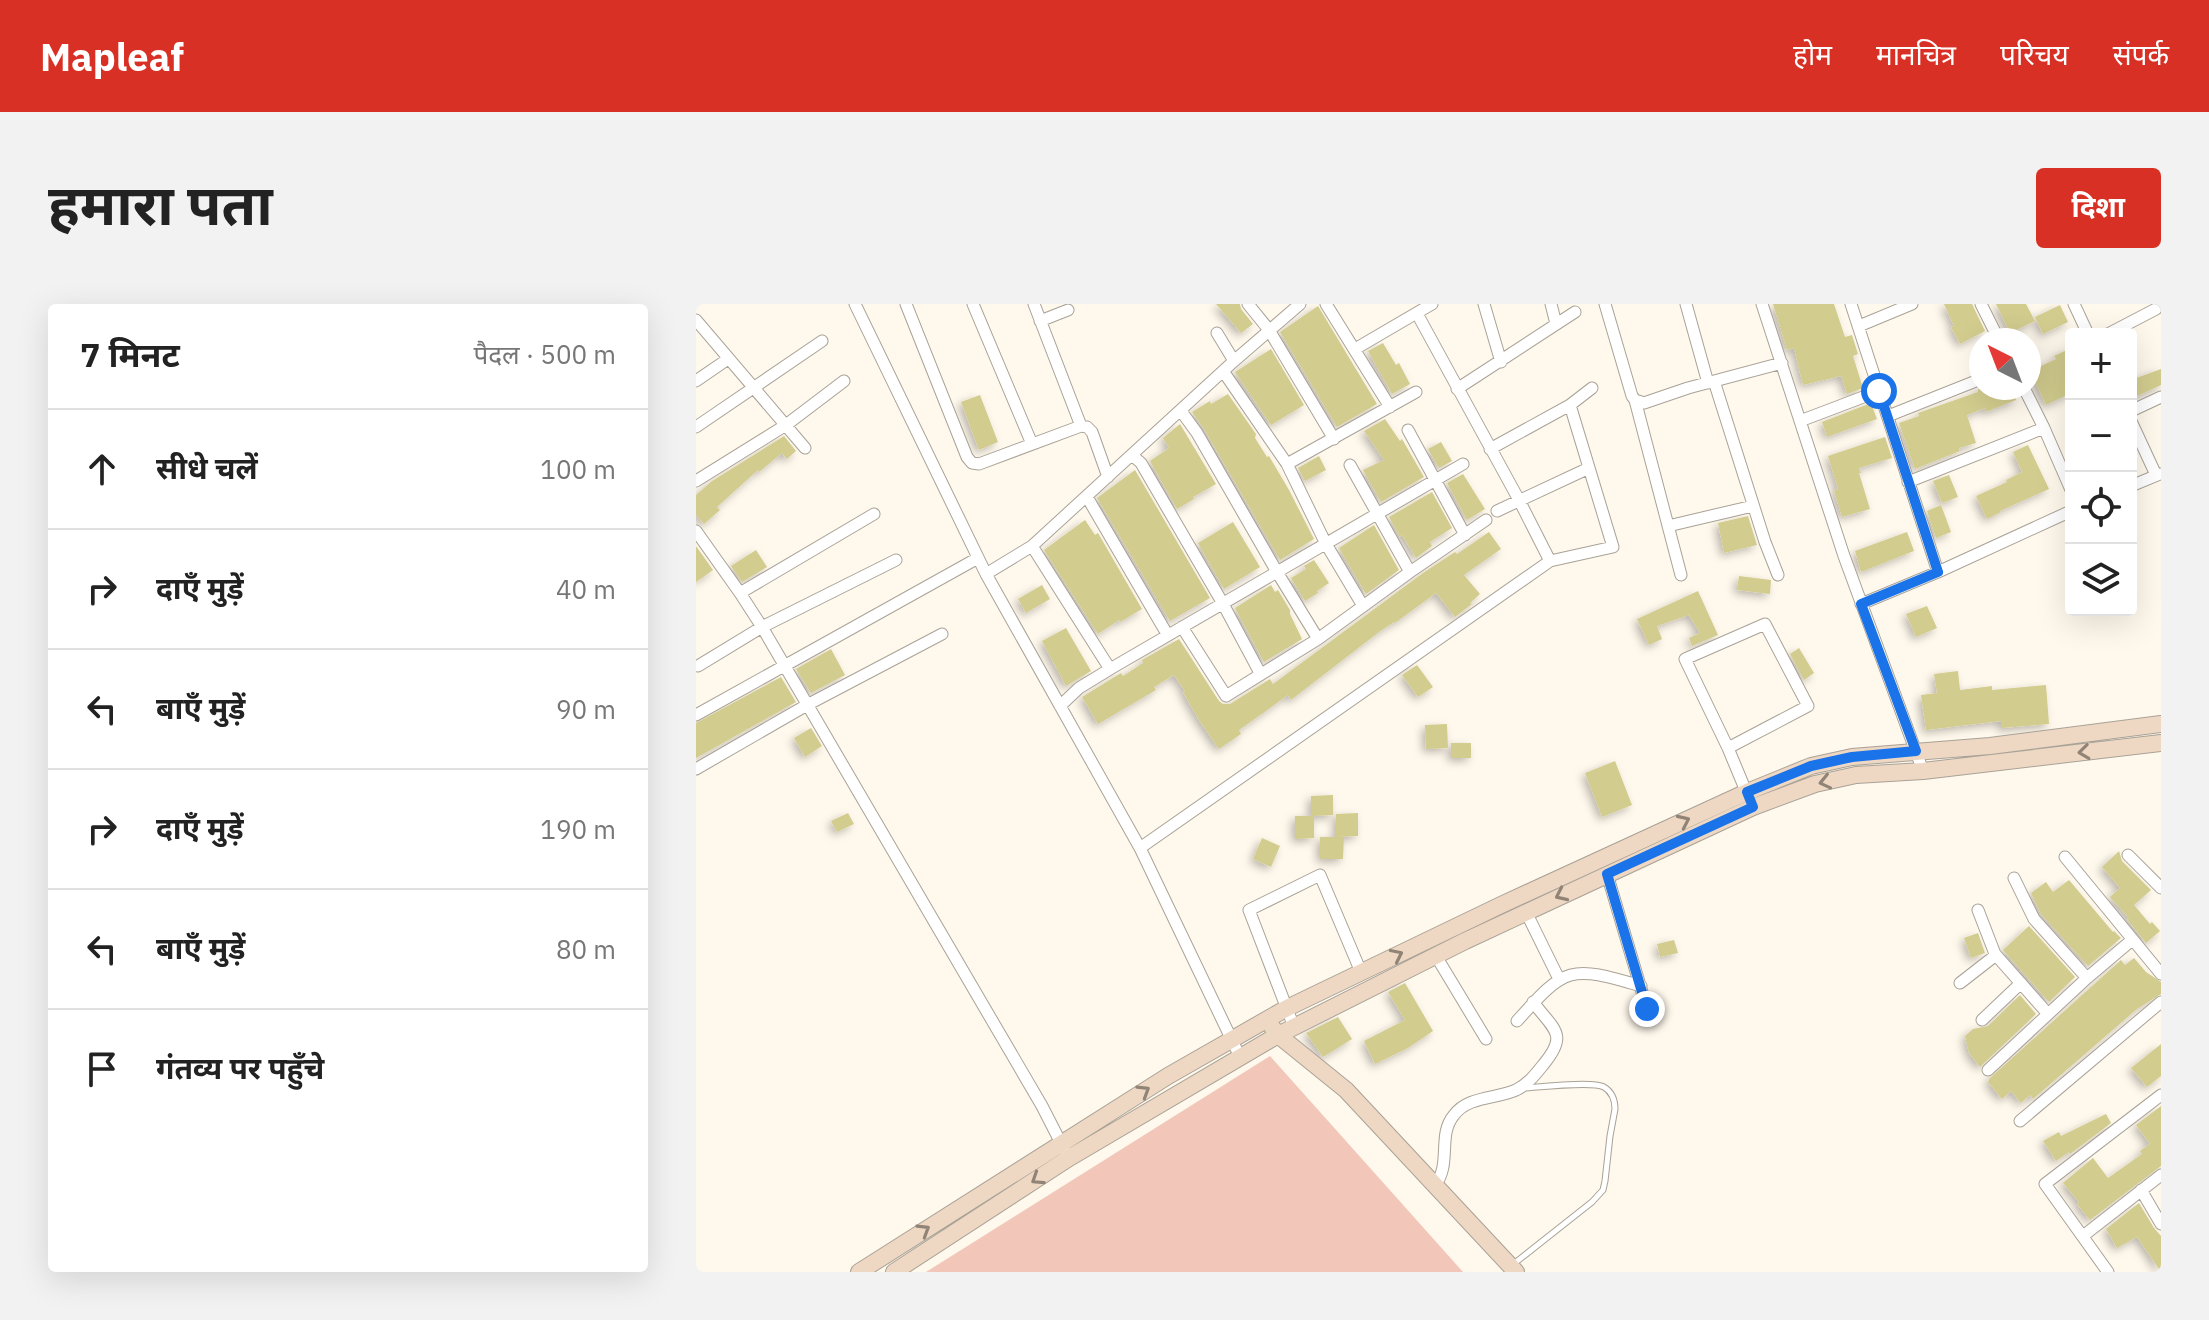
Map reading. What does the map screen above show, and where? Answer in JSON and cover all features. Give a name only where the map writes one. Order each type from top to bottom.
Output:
[{"type":"street","points":[[855,304],[986,574],[1140,848],[1240,1057]]},
{"type":"street","points":[[906,304],[972,463],[979,464],[1081,426],[1092,432],[1108,477]]},
{"type":"street","points":[[973,304],[1032,444]]},
{"type":"street","points":[[1034,304],[1081,426]]},
{"type":"street","points":[[1248,304],[1269,330],[1334,439]]},
{"type":"street","points":[[986,574],[1032,546],[1300,304]]},
{"type":"street","points":[[1326,304],[1390,407]]},
{"type":"street","points":[[1355,349],[1432,304]]},
{"type":"street","points":[[1484,304],[1501,362]]},
{"type":"street","points":[[1551,304],[1556,324]]},
{"type":"street","points":[[1605,304],[1635,400],[1681,575]]},
{"type":"street","points":[[1686,304],[1778,575]]},
{"type":"street","points":[[1762,304],[1861,604],[1923,771]]},
{"type":"street","points":[[1851,304],[1938,572]]},
{"type":"street","points":[[1859,326],[1912,304]]},
{"type":"street","points":[[1981,304],[1993,328]]},
{"type":"street","points":[[2074,304],[2085,328]]},
{"type":"street","points":[[1040,321],[1068,310]]},
{"type":"street","points":[[2121,328],[2157,311]]},
{"type":"street","points":[[1457,389],[1575,312]]},
{"type":"street","points":[[1420,319],[1550,561]]},
{"type":"street","points":[[697,323],[805,448]]},
{"type":"street","points":[[1217,333],[1234,361]]},
{"type":"street","points":[[696,427],[822,341]]},
{"type":"street","points":[[696,381],[728,359]]},
{"type":"street","points":[[1635,400],[1644,403],[1782,363]]},
{"type":"street","points":[[1223,371],[1287,464],[1326,544],[1363,606]]},
{"type":"street","points":[[696,481],[786,425],[844,381]]},
{"type":"street","points":[[1888,416],[1969,384]]},
{"type":"street","points":[[1490,449],[1570,405],[1592,388]]},
{"type":"street","points":[[1800,421],[1879,391]]},
{"type":"street","points":[[1287,464],[1416,392]]},
{"type":"street","points":[[2137,408],[2161,397]]},
{"type":"street","points":[[2030,400],[2065,476]]},
{"type":"street","points":[[1140,848],[1550,561],[1613,547],[1570,405]]},
{"type":"street","points":[[1181,411],[1318,639]]},
{"type":"street","points":[[1908,482],[2044,428]]},
{"type":"street","points":[[1408,430],[1465,535]]},
{"type":"street","points":[[2137,433],[2158,474],[2137,483]]},
{"type":"street","points":[[1132,455],[1141,463],[1260,673]]},
{"type":"street","points":[[1060,706],[1079,688],[1167,634],[1463,464]]},
{"type":"street","points":[[1350,465],[1410,572]]},
{"type":"street","points":[[1497,511],[1589,468]]},
{"type":"street","points":[[1087,497],[1167,634]]},
{"type":"street","points":[[1668,526],[1753,506]]},
{"type":"street","points":[[740,593],[874,514]]},
{"type":"street","points":[[1861,604],[2065,514]]},
{"type":"street","points":[[1182,627],[1226,696],[1318,639],[1486,520]]},
{"type":"street","points":[[698,537],[762,627],[1042,1106],[1065,1151]]},
{"type":"street","points":[[1032,546],[1110,669]]},
{"type":"street","points":[[696,715],[978,558]]},
{"type":"street","points":[[698,666],[762,627],[896,560]]},
{"type":"street","points":[[1728,748],[1808,706],[1765,624],[1685,659],[1750,800]]},
{"type":"street","points":[[696,769],[807,705],[942,634]]},
{"type":"street","points":[[894,1272],[1168,1076],[1287,1008],[1361,972],[1750,800],[1811,766],[1852,757],[1990,746],[2161,724]]},
{"type":"street","points":[[1750,800],[1856,775],[1923,771],[2161,743]]},
{"type":"street","points":[[859,1272],[1065,1151],[1278,1035],[1607,874],[1660,840]]},
{"type":"street","points":[[2128,855],[2161,888]]},
{"type":"street","points":[[2065,857],[2161,974]]},
{"type":"street","points":[[1607,874],[1647,1009]]},
{"type":"street","points":[[1294,1027],[1249,910],[1320,875],[1361,972]]},
{"type":"street","points":[[2014,878],[2034,919],[2087,978]]},
{"type":"street","points":[[1978,910],[1996,955],[2048,1014]]},
{"type":"street","points":[[1526,912],[1559,979]]},
{"type":"street","points":[[1988,1070],[2132,940]]},
{"type":"street","points":[[1960,983],[1996,955]]},
{"type":"street","points":[[1436,956],[1486,1039]]},
{"type":"street","points":[[1517,1021],[1559,979],[1576,973],[1590,972],[1641,986]]},
{"type":"street","points":[[1982,1020],[2021,983]]},
{"type":"street","points":[[1435,1185],[1443,1173],[1445,1133],[1456,1111],[1475,1100],[1519,1089],[1551,1056],[1558,1035],[1533,1002]]},
{"type":"street","points":[[2020,1121],[2161,1002]]},
{"type":"street","points":[[1266,1020],[1278,1035],[1346,1090],[1513,1269]]},
{"type":"street","points":[[2108,1272],[2045,1184],[2161,1095]]},
{"type":"street","points":[[2083,1236],[2161,1175]]},
{"type":"street","points":[[2141,1190],[2161,1224]]},
{"type":"lane","points":[[1513,1269],[1603,1190],[1615,1109],[1611,1093],[1598,1085],[1519,1089]]},
{"type":"shaded area","points":[[1270,1056],[1463,1272],[926,1272]]},
{"type":"building","points":[[1216,304],[1240,304],[1253,324],[1241,333]]},
{"type":"building","points":[[1773,304],[1834,304],[1845,337],[1852,335],[1858,354],[1853,356],[1863,388],[1847,394],[1841,376],[1803,385],[1794,348],[1787,350]]},
{"type":"building","points":[[1944,304],[1972,304],[1984,328],[1969,328],[1969,339],[1960,344],[1951,327],[1954,326]]},
{"type":"building","points":[[1996,304],[2026,304],[2035,321],[2020,328],[2008,328]]},
{"type":"building","points":[[2060,305],[2068,322],[2043,334],[2035,317]]},
{"type":"building","points":[[1318,306],[1377,404],[1337,427],[1280,332]]},
{"type":"building","points":[[1383,343],[1410,384],[1392,394],[1368,351]]},
{"type":"building","points":[[1271,349],[1304,405],[1271,425],[1235,372]]},
{"type":"building","points":[[2065,351],[2065,396],[2046,405],[2041,394],[2041,366],[2056,359],[2054,356]]},
{"type":"building","points":[[2161,369],[2161,385],[2137,396],[2137,378]]},
{"type":"building","points":[[1228,394],[1256,434],[1255,438],[1289,490],[1314,539],[1280,560],[1192,412]]},
{"type":"building","points":[[980,395],[998,442],[979,450],[961,402]]},
{"type":"building","points":[[1969,395],[1969,400],[2016,400],[1986,412],[1985,408],[1967,415],[1976,443],[1915,469],[1899,423],[1919,416],[1918,413]]},
{"type":"building","points":[[1871,403],[1877,419],[1827,437],[1822,422]]},
{"type":"building","points":[[1385,419],[1400,441],[1402,439],[1424,477],[1381,502],[1363,470],[1384,460],[1364,431]]},
{"type":"building","points":[[1180,424],[1216,484],[1177,509],[1150,461],[1169,448],[1163,438]]},
{"type":"building","points":[[784,436],[796,451],[787,459],[782,453],[758,470],[717,507],[720,510],[704,524],[696,515],[696,495],[712,481]]},
{"type":"building","points":[[1885,437],[1892,458],[1859,468],[1870,509],[1842,517],[1828,456]]},
{"type":"building","points":[[1441,442],[1452,461],[1439,468],[1428,449]]},
{"type":"building","points":[[2028,445],[2049,489],[1987,519],[1976,496],[2022,472],[2013,452]]},
{"type":"building","points":[[1319,456],[1326,470],[1305,481],[1298,468]]},
{"type":"building","points":[[1135,470],[1210,598],[1170,621],[1097,498]]},
{"type":"building","points":[[1463,474],[1485,509],[1467,520],[1447,483]]},
{"type":"building","points":[[1949,475],[1958,497],[1942,503],[1933,481]]},
{"type":"building","points":[[1432,492],[1452,528],[1430,542],[1432,546],[1416,558],[1389,517]]},
{"type":"building","points":[[1941,505],[1951,532],[1936,538],[1927,511]]},
{"type":"building","points":[[1748,516],[1757,545],[1724,553],[1718,523]]},
{"type":"building","points":[[1085,520],[1095,535],[1098,533],[1142,609],[1098,634],[1044,550]]},
{"type":"building","points":[[1233,522],[1260,567],[1224,589],[1198,543]]},
{"type":"building","points":[[1374,525],[1399,570],[1366,594],[1339,548]]},
{"type":"building","points":[[1489,532],[1501,549],[1464,575],[1480,594],[1472,604],[1455,617],[1436,593],[1379,632],[1291,700],[1288,695],[1239,730],[1241,734],[1219,749],[1174,675],[1154,687],[1156,690],[1098,724],[1082,697],[1121,673],[1123,676],[1143,663],[1142,660],[1179,639],[1219,701],[1230,704],[1270,679],[1273,684],[1423,573]]},
{"type":"building","points":[[1907,532],[1914,551],[1861,572],[1855,551]]},
{"type":"building","points":[[696,546],[713,570],[696,582]]},
{"type":"building","points":[[756,550],[767,567],[742,582],[731,566]]},
{"type":"building","points":[[1314,560],[1329,583],[1305,601],[1291,578]]},
{"type":"building","points":[[1739,576],[1771,580],[1770,594],[1737,590]]},
{"type":"building","points":[[1042,585],[1050,599],[1026,613],[1018,599]]},
{"type":"building","points":[[1271,585],[1275,592],[1278,590],[1290,610],[1302,639],[1264,662],[1235,608]]},
{"type":"building","points":[[1698,591],[1718,635],[1692,646],[1689,638],[1700,633],[1689,615],[1657,626],[1662,639],[1649,645],[1637,619]]},
{"type":"building","points":[[1927,606],[1937,628],[1916,637],[1906,614]]},
{"type":"building","points":[[1066,628],[1091,671],[1066,686],[1042,641]]},
{"type":"building","points":[[1799,648],[1814,673],[1804,680],[1790,654]]},
{"type":"building","points":[[831,649],[845,675],[811,693],[796,669]]},
{"type":"building","points":[[1417,665],[1433,687],[1418,697],[1402,675]]},
{"type":"building","points":[[1958,671],[1960,690],[2046,685],[2049,724],[2001,728],[2001,721],[1926,730],[1921,695],[1937,693],[1934,674]]},
{"type":"building","points":[[781,677],[796,702],[696,758],[696,723]]},
{"type":"building","points":[[1447,724],[1448,748],[1426,749],[1425,725]]},
{"type":"building","points":[[811,728],[822,746],[805,757],[794,738]]},
{"type":"building","points":[[1451,743],[1471,743],[1471,758],[1451,758]]},
{"type":"building","points":[[1615,761],[1632,805],[1602,817],[1585,773]]},
{"type":"building","points":[[1333,795],[1333,815],[1311,816],[1311,796]]},
{"type":"building","points":[[848,813],[854,824],[837,832],[831,821]]},
{"type":"building","points":[[1358,813],[1358,836],[1336,837],[1336,814]]},
{"type":"building","points":[[1295,816],[1314,816],[1314,838],[1295,839]]},
{"type":"building","points":[[1320,837],[1344,837],[1343,859],[1320,859]]},
{"type":"building","points":[[1262,838],[1280,846],[1271,867],[1253,859]]},
{"type":"building","points":[[2119,851],[2122,861],[2151,890],[2134,905],[2160,931],[2146,943],[2110,897],[2120,888],[2102,867]]},
{"type":"building","points":[[2069,880],[2121,938],[2088,966],[2041,914],[2031,893],[2046,882],[2053,892]]},
{"type":"building","points":[[2029,926],[2075,977],[2049,1002],[2003,950]]},
{"type":"building","points":[[1978,933],[1985,953],[1971,958],[1964,938]]},
{"type":"building","points":[[1674,940],[1678,953],[1660,957],[1657,944]]},
{"type":"building","points":[[2134,958],[2146,972],[2161,982],[2161,994],[2137,1009],[2033,1099],[2030,1095],[2021,1103],[2011,1091],[2002,1099],[1988,1082],[1990,1078],[2121,960],[2125,965]]},
{"type":"building","points":[[1405,983],[1433,1031],[1408,1048],[1375,1064],[1364,1041],[1405,1020],[1388,992]]},
{"type":"building","points":[[2020,995],[2036,1014],[1980,1067],[1969,1053],[1965,1036],[1973,1029],[1988,1026]]},
{"type":"building","points":[[1338,1017],[1352,1039],[1323,1057],[1306,1033]]},
{"type":"building","points":[[2161,1044],[2161,1076],[2147,1087],[2131,1068]]},
{"type":"building","points":[[2161,1106],[2161,1166],[2090,1220],[2063,1183],[2093,1158],[2108,1178],[2142,1154],[2140,1151],[2150,1144],[2136,1125]]},
{"type":"building","points":[[2106,1114],[2111,1123],[2056,1161],[2043,1141],[2059,1132],[2061,1136]]},
{"type":"building","points":[[2139,1203],[2161,1236],[2161,1272],[2137,1237],[2117,1248],[2106,1229]]},
{"type":"route","points":[[1647,1009],[1607,874],[1753,807],[1747,792],[1811,766],[1852,757],[1916,751],[1861,604],[1938,572],[1879,391]]}]
